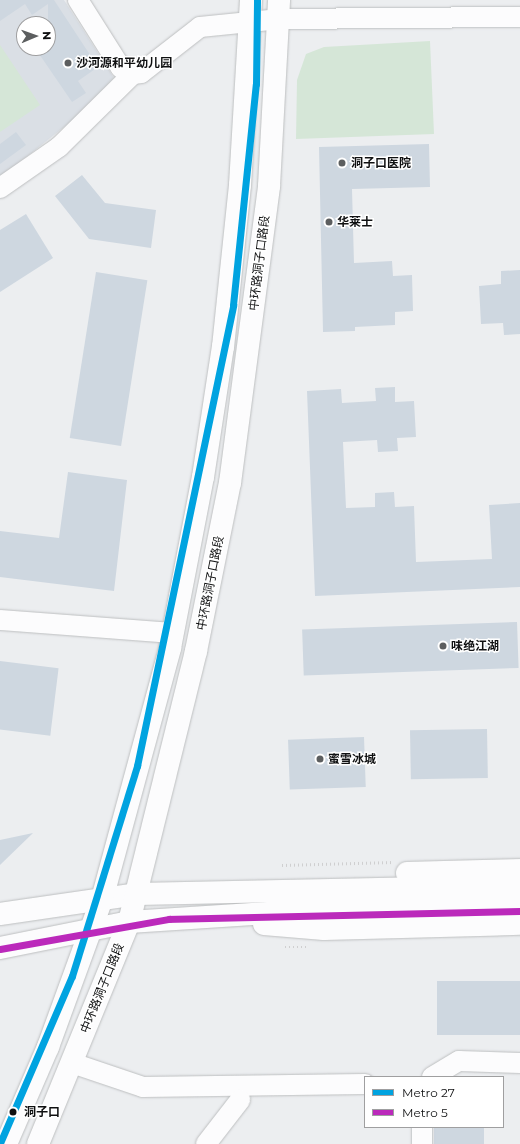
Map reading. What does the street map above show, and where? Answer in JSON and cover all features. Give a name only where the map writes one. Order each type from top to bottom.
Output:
[{"type":"main road","name":"中环路洞子口路段","points":[[38,1144],[128,922],[137,894],[196,651],[230,483],[268,186],[279,9]]},
{"type":"main road","points":[[6,1144],[48,1046],[89,930],[102,899],[173,633],[203,477],[223,347],[240,185],[251,10]]},
{"type":"main road","points":[[197,893],[331,876],[520,870]]},
{"type":"main road","points":[[0,948],[128,922],[193,918],[329,899],[520,886]]},
{"type":"main road","points":[[0,914],[137,894],[197,893],[329,899],[520,904]]},
{"type":"main road","points":[[193,918],[324,929],[520,924]]},
{"type":"street","points":[[78,0],[121,68],[132,74],[141,73],[200,27],[251,10],[407,9],[520,17]]},
{"type":"street","points":[[0,188],[59,147],[132,74]]},
{"type":"street","points":[[0,620],[173,633]]},
{"type":"street","points":[[434,1076],[459,1061],[520,1063]]},
{"type":"street","points":[[72,1063],[143,1088],[364,1084]]},
{"type":"street","points":[[206,1144],[240,1100]]},
{"type":"street","points":[[422,1128],[422,1144]]},
{"type":"shaded area","points":[[0,0],[64,0],[114,78],[74,119],[0,178]]},
{"type":"green space","points":[[430,41],[434,134],[296,139],[297,80],[306,54],[324,47]]},
{"type":"green space","points":[[0,45],[40,105],[0,132]]},
{"type":"building","points":[[0,0],[54,0],[98,67],[78,81],[86,93],[72,102],[40,56],[56,56],[56,16],[48,16],[48,4],[32,15],[25,4],[0,21]]},
{"type":"building","points":[[16,132],[26,145],[0,164],[0,144]]},
{"type":"building","points":[[429,144],[430,187],[352,189],[354,263],[392,261],[393,276],[412,275],[413,311],[395,312],[395,325],[355,327],[355,331],[323,332],[319,147]]},
{"type":"building","points":[[82,175],[105,203],[156,210],[151,248],[89,239],[55,196]]},
{"type":"building","points":[[26,214],[53,258],[0,292],[0,230]]},
{"type":"building","points":[[520,270],[520,334],[504,335],[503,323],[481,324],[479,286],[501,284],[501,271]]},
{"type":"building","points":[[96,272],[147,280],[121,446],[70,438]]},
{"type":"building","points":[[395,387],[395,402],[414,401],[416,437],[397,438],[398,451],[378,452],[377,440],[343,442],[346,508],[375,507],[375,493],[394,492],[395,507],[414,506],[416,562],[492,559],[489,505],[520,503],[520,587],[315,596],[307,391],[341,389],[342,403],[376,401],[375,388]]},
{"type":"building","points":[[68,472],[127,480],[114,591],[0,577],[0,531],[59,538]]},
{"type":"building","points":[[517,622],[519,668],[304,675],[302,630]]},
{"type":"building","points":[[0,661],[59,668],[50,736],[0,730]]},
{"type":"building","points":[[487,729],[488,778],[411,779],[410,730]]},
{"type":"building","points":[[364,737],[366,787],[290,790],[288,740]]},
{"type":"building","points":[[33,833],[0,865],[0,840]]},
{"type":"building","points":[[437,981],[520,981],[520,1035],[437,1035]]},
{"type":"building","points":[[434,1128],[484,1128],[484,1144],[434,1144]]},
{"type":"metro line","name":"27","points":[[0,1143],[72,976],[137,766],[233,305],[256,84],[257,0]]},
{"type":"metro line","name":"5","points":[[0,949],[169,919],[520,911]]},
{"type":"place","name":"沙河源和平幼儿园","points":[[68,63]]},
{"type":"place","name":"洞子口医院","points":[[342,163]]},
{"type":"place","name":"华莱士","points":[[329,222]]},
{"type":"place","name":"味绝江湖","points":[[443,646]]},
{"type":"place","name":"蜜雪冰城","points":[[320,759]]},
{"type":"place","name":"洞子口","points":[[13,1112]]}]
